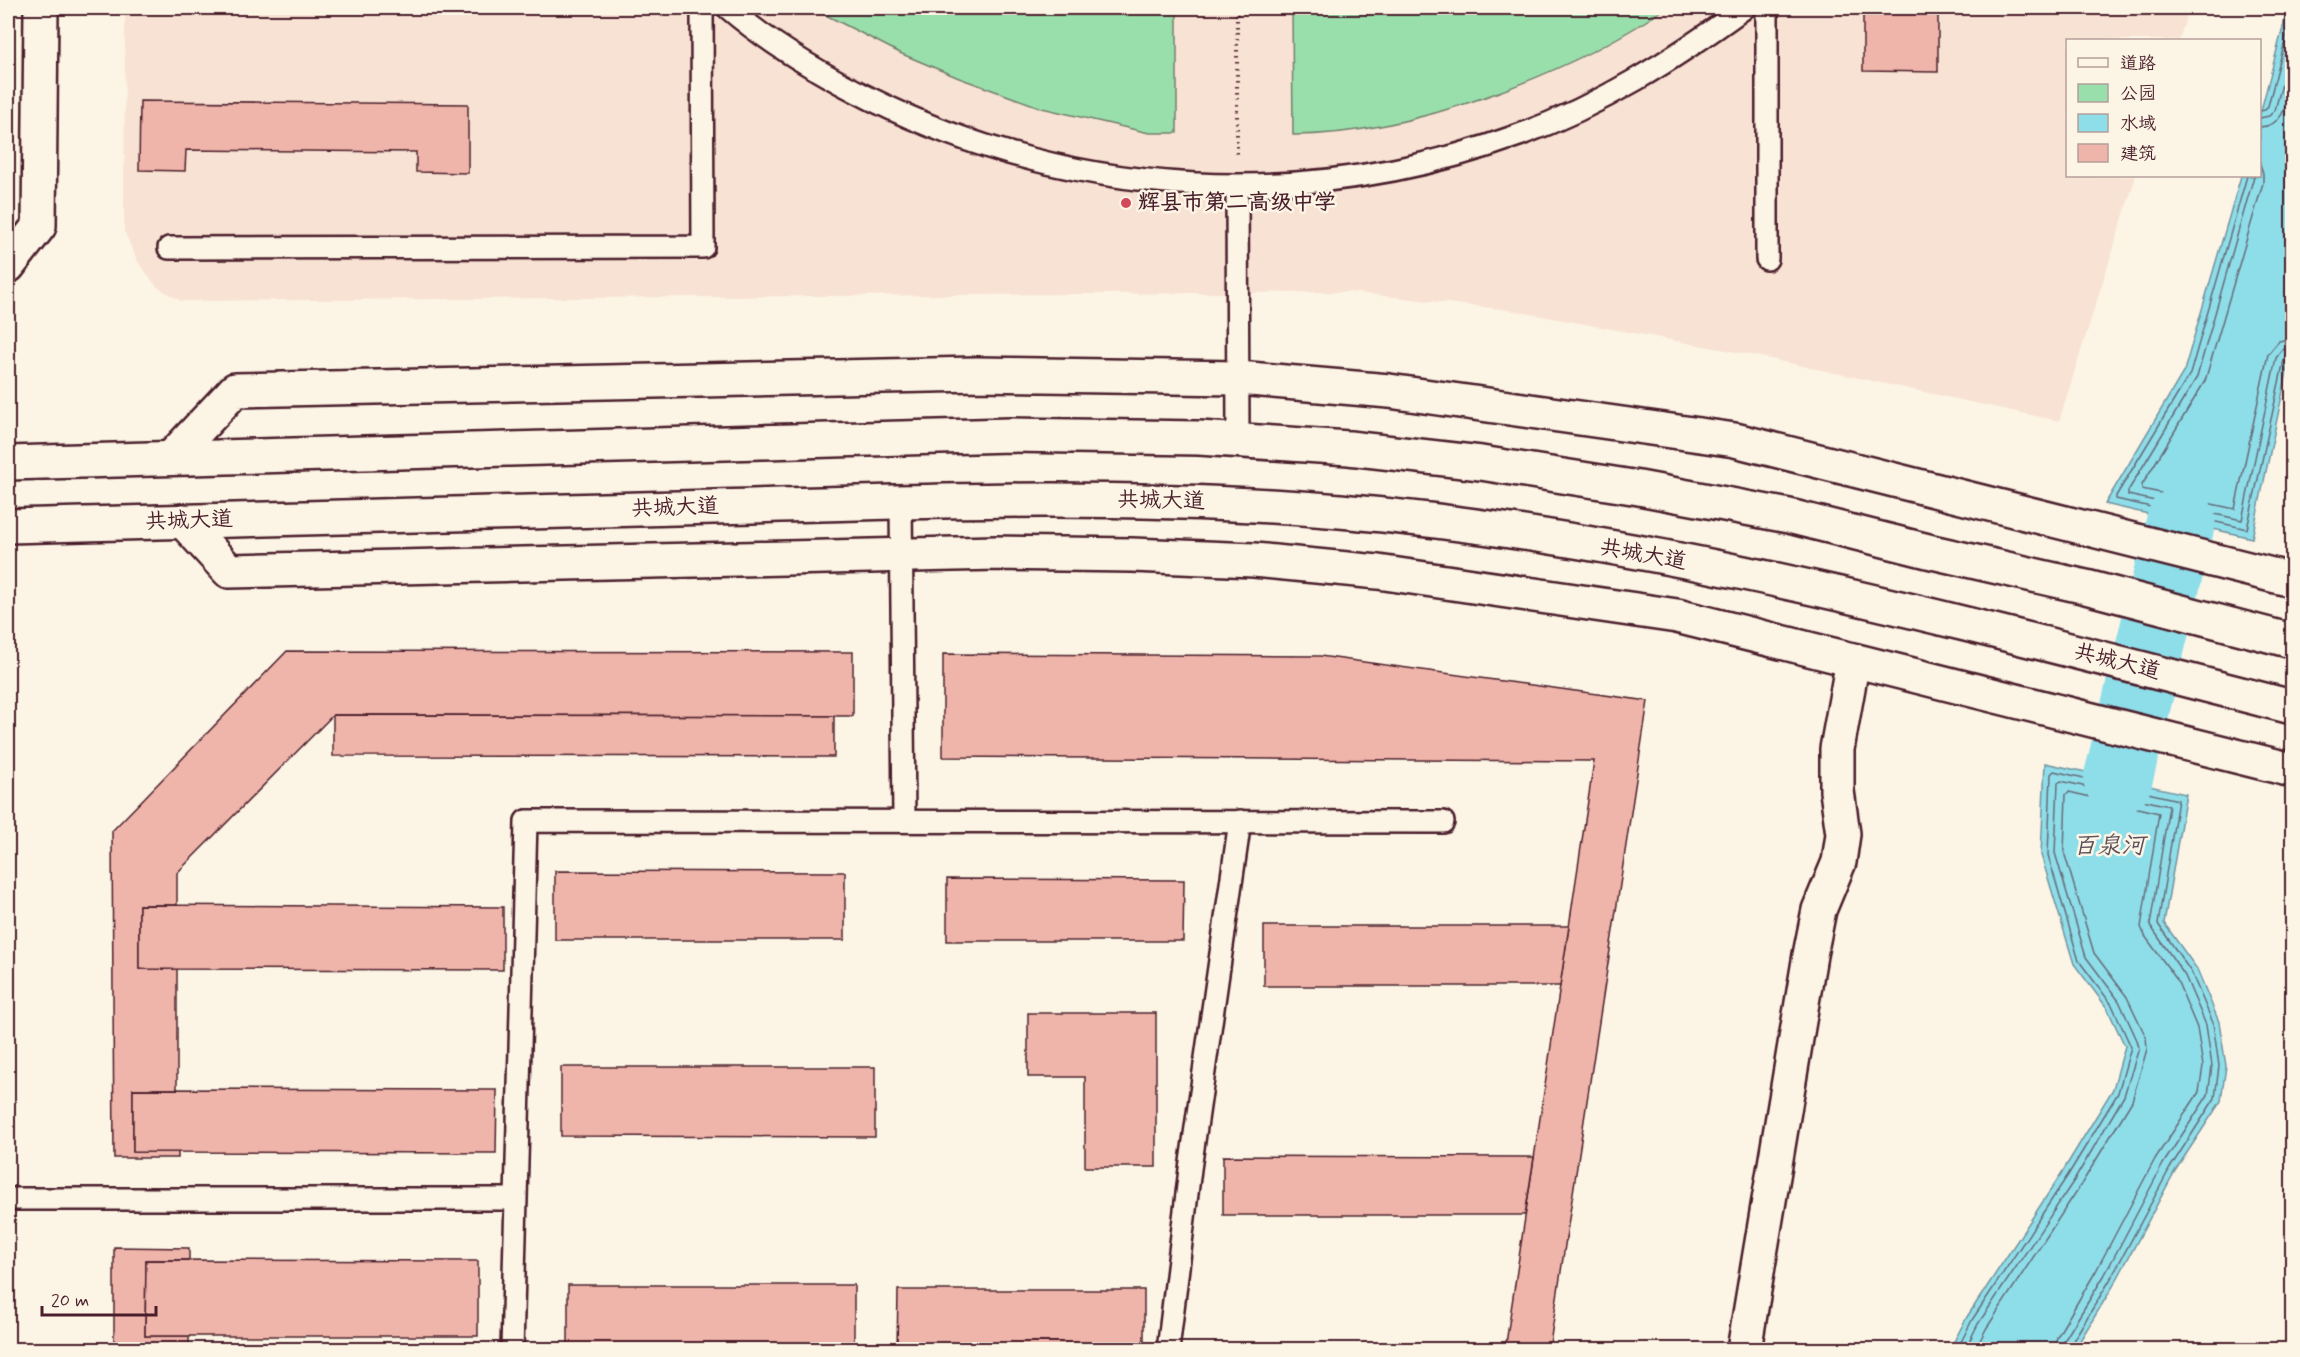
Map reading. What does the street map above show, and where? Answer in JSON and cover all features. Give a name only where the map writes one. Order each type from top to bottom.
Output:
[{"type":"street","points":[[8,266],[39,226],[41,8]]},
{"type":"street","points":[[171,458],[236,390],[977,374],[1238,378],[1389,391],[1735,440],[2292,580]]},
{"type":"street","points":[[8,463],[1010,435],[1199,438],[1349,448],[1470,462],[1639,488],[1789,516],[2086,587],[2292,641]]},
{"type":"street","name":"共城大道","points":[[8,526],[1010,498],[1196,501],[1343,511],[1472,526],[1775,579],[2292,707]]},
{"type":"street","points":[[183,521],[229,571],[996,554],[1132,555],[1254,560],[1378,572],[1677,616],[2292,770]]},
{"type":"street","points":[[1744,1350],[1810,955],[1819,910],[1839,862],[1843,834],[1837,791],[1837,749],[1853,660]]},
{"type":"lane","points":[[169,248],[703,247],[702,8]]},
{"type":"lane","points":[[728,8],[788,52],[843,85],[901,114],[961,138],[1022,158],[1085,172],[1149,182],[1212,186],[1274,186],[1399,170],[1460,155],[1520,135],[1578,111],[1634,82],[1687,49],[1744,8]]},
{"type":"lane","points":[[1767,8],[1767,259]]},
{"type":"lane","points":[[1237,186],[1238,440]]},
{"type":"lane","points":[[901,502],[904,821]]},
{"type":"lane","points":[[512,1350],[526,821],[1443,822]]},
{"type":"lane","points":[[1168,1350],[1190,1169],[1240,821]]},
{"type":"lane","points":[[8,1199],[515,1199]]},
{"type":"path","points":[[1237,8],[1237,186]]},
{"type":"shaded area","name":"辉县市第二高级中学","points":[[125,8],[2189,8],[2179,39],[2066,39],[2066,177],[2136,177],[2059,421],[1747,354],[1509,310],[1349,292],[181,301],[157,287],[138,262],[124,231]]},
{"type":"green space","points":[[812,8],[1177,8],[1177,133],[1149,133],[1042,108],[959,78],[902,54]]},
{"type":"green space","points":[[1292,8],[1666,8],[1583,56],[1487,96],[1437,112],[1387,124],[1339,132],[1293,135]]},
{"type":"water","points":[[2288,8],[2292,8],[2292,348],[2252,538],[2105,504],[2184,371],[2241,177],[2261,177],[2261,110]]},
{"type":"water","name":"百泉河","points":[[2045,763],[2186,794],[2164,923],[2197,969],[2219,1022],[2226,1066],[2221,1101],[2175,1171],[2115,1283],[2075,1349],[1950,1349],[1967,1317],[2063,1171],[2113,1089],[2125,1046],[2107,1008],[2074,964],[2041,855]]},
{"type":"building","points":[[1863,8],[1938,8],[1938,72],[1863,71]]},
{"type":"building","points":[[140,101],[468,104],[468,173],[416,172],[416,152],[186,150],[185,171],[139,170]]},
{"type":"building","points":[[287,651],[853,652],[853,716],[333,715],[177,873],[177,905],[139,905],[139,969],[177,969],[177,1089],[133,1089],[133,1152],[178,1152],[178,1158],[114,1158],[112,831]]},
{"type":"building","points":[[943,654],[1320,656],[1648,701],[1549,1350],[1505,1350],[1594,761],[943,757]]},
{"type":"building","points":[[333,715],[834,716],[834,757],[333,756]]},
{"type":"building","points":[[555,871],[845,872],[845,940],[555,940]]},
{"type":"building","points":[[947,879],[1184,880],[1183,941],[947,941]]},
{"type":"building","points":[[139,905],[503,907],[503,970],[139,969]]},
{"type":"building","points":[[1264,926],[1569,926],[1560,986],[1264,986]]},
{"type":"building","points":[[1028,1013],[1156,1013],[1156,1167],[1085,1167],[1085,1077],[1028,1077]]},
{"type":"building","points":[[561,1067],[875,1067],[875,1137],[561,1136]]},
{"type":"building","points":[[133,1089],[497,1090],[496,1153],[133,1152]]},
{"type":"building","points":[[1223,1156],[1534,1157],[1525,1215],[1223,1215]]},
{"type":"building","points":[[114,1247],[189,1248],[189,1260],[146,1260],[145,1336],[189,1336],[189,1350],[114,1350]]},
{"type":"building","points":[[146,1260],[478,1261],[478,1336],[145,1336]]},
{"type":"building","points":[[568,1285],[854,1285],[854,1350],[568,1349]]},
{"type":"building","points":[[898,1290],[1144,1290],[1144,1350],[897,1350]]},
{"type":"waterway","name":"百泉河","points":[[2118,779],[2181,521]]},
{"type":"place","name":"辉县市第二高级中学","points":[[1126,203]]}]
